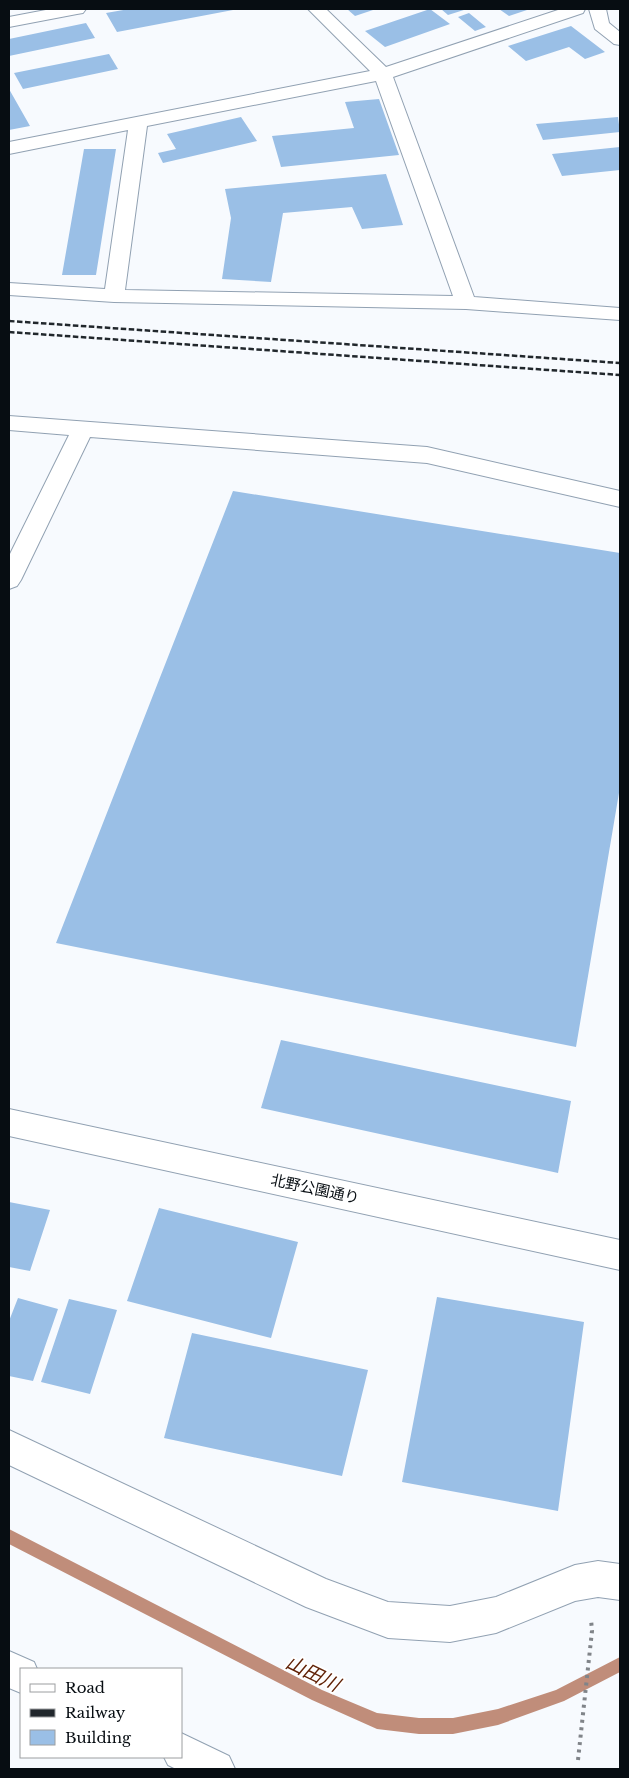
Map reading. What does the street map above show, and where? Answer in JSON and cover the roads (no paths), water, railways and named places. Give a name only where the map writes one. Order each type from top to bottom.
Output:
[{"type":"main road","points":[[9,22],[77,9]]},
{"type":"main road","points":[[316,9],[383,74],[466,303]]},
{"type":"main road","points":[[9,148],[383,74],[577,9]]},
{"type":"main road","points":[[598,9],[601,25],[620,40]]},
{"type":"main road","points":[[606,9],[620,19]]},
{"type":"main road","points":[[114,296],[138,122]]},
{"type":"main road","points":[[9,289],[114,296],[466,303],[620,314]]},
{"type":"main road","points":[[9,424],[427,456],[620,499]]},
{"type":"main road","points":[[9,580],[84,429]]},
{"type":"main road","name":"北野公園通り","points":[[9,1122],[620,1255]]},
{"type":"main road","points":[[9,1447],[319,1594],[388,1620],[450,1624],[496,1615],[575,1583],[598,1580],[620,1582]]},
{"type":"main road","points":[[182,1752],[216,1769]]},
{"type":"waterway","name":"山田川","points":[[9,1536],[317,1695],[377,1721],[419,1726],[453,1726],[498,1717],[559,1696],[620,1664]]},
{"type":"railway","points":[[9,321],[620,363]]},
{"type":"railway","points":[[9,332],[620,375]]}]
